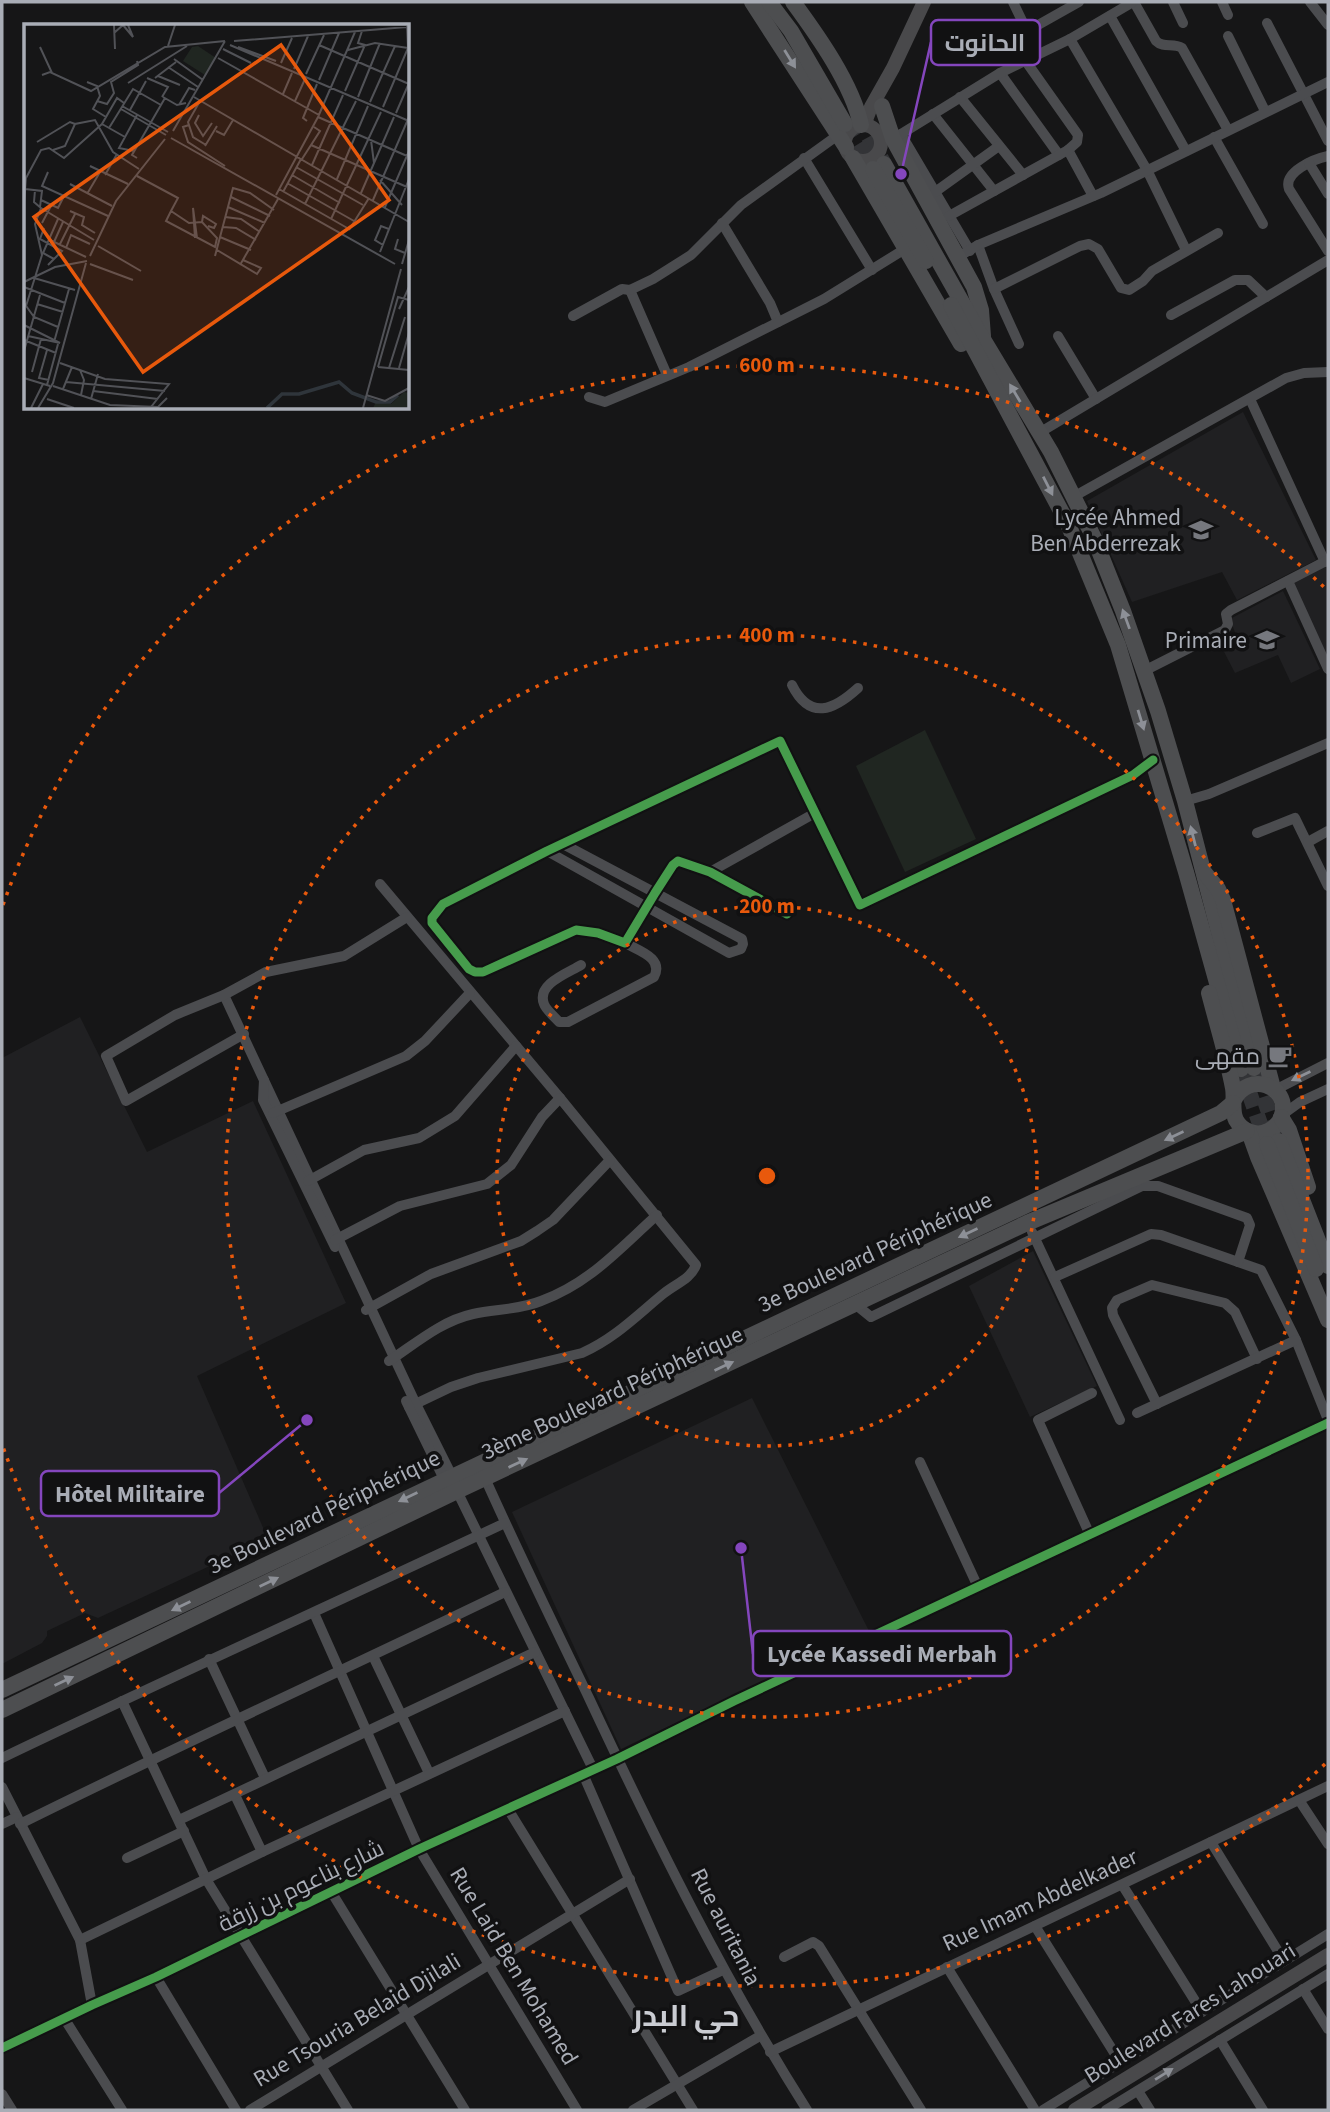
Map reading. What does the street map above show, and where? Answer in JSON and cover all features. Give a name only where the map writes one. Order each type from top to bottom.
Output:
[{"type":"highway","points":[[752,2],[866,128],[969,251],[978,300],[980,334]]},
{"type":"highway","points":[[769,2],[866,128]]},
{"type":"highway","points":[[783,2],[947,254],[974,311],[980,334]]},
{"type":"highway","points":[[793,2],[821,41],[866,128],[905,250],[962,346],[989,376]]},
{"type":"highway","points":[[1248,1131],[1259,1133],[1276,1125],[1281,1116],[1281,1099],[1274,1089],[1219,889],[1194,870],[1153,760],[1118,645],[1068,524],[878,167],[1039,433],[1073,497],[1113,587],[1144,671],[1185,801],[1194,870],[1242,1072],[1230,1105],[1234,1117],[1248,1131],[1268,1148],[1328,1266]]},
{"type":"highway","points":[[1194,870],[1185,895],[1242,1072]]},
{"type":"highway","points":[[1230,1105],[1241,1090],[1251,1084],[1262,1084],[1274,1089]]},
{"type":"highway","name":"3e Boulevard Périphérique","points":[[482,1471],[1230,1105]]},
{"type":"highway","points":[[1281,1116],[1289,1130],[1304,1178],[1328,1237]]},
{"type":"highway","name":"3ème Boulevard Périphérique","points":[[2,1710],[450,1481],[482,1471],[855,1304],[1027,1223],[1248,1131]]},
{"type":"highway","points":[[1220,1142],[1268,1148]]},
{"type":"highway","points":[[1268,1148],[1328,1299]]},
{"type":"highway","points":[[1268,1148],[1328,1320]]},
{"type":"highway","name":"3e Boulevard Périphérique","points":[[2,1690],[378,1520]]},
{"type":"main road","points":[[866,128],[924,2]]},
{"type":"main road","name":"Boulevard Fares Lahouari","points":[[1075,2110],[1328,1955]]},
{"type":"street","points":[[1013,2],[1025,27],[1031,29],[1079,2]]},
{"type":"street","points":[[573,316],[622,289],[630,290],[653,279],[691,255],[741,205],[804,158],[866,128],[933,114],[1000,73],[1070,39],[1134,2],[1156,41],[1162,46],[1176,45],[1182,48],[1228,130]]},
{"type":"street","points":[[1173,2],[1183,23]]},
{"type":"street","points":[[1222,2],[1228,15]]},
{"type":"street","points":[[1310,2],[1328,25]]},
{"type":"street","points":[[1110,16],[1186,151]]},
{"type":"street","points":[[1267,23],[1328,141]]},
{"type":"street","points":[[1228,36],[1265,111]]},
{"type":"street","points":[[1070,39],[1147,170],[1186,250]]},
{"type":"street","points":[[949,216],[1064,153],[1077,142],[1078,135],[1025,60]]},
{"type":"street","points":[[1000,73],[1064,153],[1093,196]]},
{"type":"street","points":[[969,251],[1093,196],[1328,82]]},
{"type":"street","points":[[960,97],[1023,175]]},
{"type":"street","points":[[933,114],[994,191]]},
{"type":"street","points":[[866,128],[935,192],[994,289],[1019,344]]},
{"type":"street","points":[[1214,136],[1264,224]]},
{"type":"street","points":[[935,192],[999,146]]},
{"type":"street","points":[[1328,156],[1309,163],[1290,177],[1287,186],[1328,251]]},
{"type":"street","points":[[804,158],[872,270]]},
{"type":"street","points":[[1309,163],[1328,194]]},
{"type":"street","points":[[722,223],[770,303],[778,322]]},
{"type":"street","points":[[994,289],[1089,244],[1098,248],[1121,288],[1129,290],[1152,271],[1218,233]]},
{"type":"street","points":[[589,397],[605,402],[689,367],[824,299],[905,250]]},
{"type":"street","points":[[1039,433],[1328,260]]},
{"type":"street","points":[[1171,315],[1235,280],[1248,280],[1266,297]]},
{"type":"street","points":[[630,290],[667,375]]},
{"type":"street","points":[[1058,336],[1096,399]]},
{"type":"street","points":[[1073,497],[1294,375],[1328,372]]},
{"type":"street","points":[[1144,671],[1225,630],[1228,624],[1226,614],[1231,610],[1327,561],[1250,399]]},
{"type":"street","points":[[1288,581],[1328,669]]},
{"type":"street","points":[[792,685],[800,699],[810,707],[820,710],[836,704],[858,688]]},
{"type":"street","points":[[581,965],[549,984],[543,992],[544,1004],[559,1022],[568,1022],[654,977],[657,971],[652,958],[625,943],[598,933],[576,930],[483,972],[475,972],[469,969],[432,923],[432,918],[443,904],[547,851],[780,741],[860,905],[1133,775],[1153,760]]},
{"type":"street","points":[[1185,801],[1209,794],[1328,743]]},
{"type":"street","points":[[710,872],[815,813]]},
{"type":"street","points":[[1257,833],[1295,818],[1328,886]]},
{"type":"street","points":[[1308,842],[1328,831]]},
{"type":"street","points":[[547,851],[730,953],[741,949],[742,939],[563,844]]},
{"type":"street","points":[[625,943],[678,861],[710,872],[787,914]]},
{"type":"street","points":[[380,884],[696,1265],[693,1273],[665,1292],[622,1331],[582,1353],[478,1378],[451,1387],[412,1406]]},
{"type":"street","points":[[244,1034],[126,1101],[106,1056],[175,1015],[224,995],[266,972],[344,956],[407,917]]},
{"type":"street","points":[[274,1112],[406,1056],[425,1041],[470,993]]},
{"type":"street","points":[[224,995],[264,1077],[274,1112],[412,1406],[565,1711],[630,1879],[678,1991],[723,1970]]},
{"type":"street","points":[[308,1181],[364,1150],[419,1138],[455,1116],[516,1046]]},
{"type":"street","points":[[1274,1089],[1328,1063]]},
{"type":"street","points":[[1281,1116],[1300,1102],[1328,1089]]},
{"type":"street","points":[[336,1240],[401,1206],[487,1184],[511,1165],[542,1117],[560,1098]]},
{"type":"street","points":[[367,1309],[431,1274],[521,1241],[553,1220],[610,1160]]},
{"type":"street","points":[[855,1304],[871,1317],[1142,1186],[1158,1186],[1247,1218],[1250,1225],[1238,1262]]},
{"type":"street","points":[[391,1360],[453,1321],[472,1314],[541,1302],[579,1283],[597,1271],[657,1216]]},
{"type":"street","points":[[1027,1223],[1055,1277],[1120,1420]]},
{"type":"street","points":[[1055,1277],[1151,1234],[1161,1234],[1261,1270],[1296,1340],[1328,1421]]},
{"type":"street","points":[[1157,1404],[1113,1315],[1112,1308],[1117,1300],[1153,1284],[1225,1303],[1235,1312],[1257,1359]]},
{"type":"street","points":[[1137,1413],[1296,1340]]},
{"type":"street","points":[[1090,1535],[1038,1420],[1092,1393]]},
{"type":"street","name":"شارع بناعوم بن زرقة","points":[[2,2048],[1328,1421]]},
{"type":"street","points":[[920,1462],[978,1587]]},
{"type":"street","name":"Rue auritania","points":[[482,1471],[617,1759],[723,1970],[760,2036],[807,2110]]},
{"type":"street","points":[[2,1758],[505,1523]]},
{"type":"street","points":[[2,1824],[18,1820],[237,1721],[505,1592]]},
{"type":"street","name":"Rue Laid Ben Mohamed","points":[[314,1613],[419,1849],[577,2110]]},
{"type":"street","points":[[178,1820],[535,1652]]},
{"type":"street","points":[[373,1656],[429,1773]]},
{"type":"street","points":[[209,1659],[265,1778]]},
{"type":"street","points":[[122,1701],[206,1879],[348,2110]]},
{"type":"street","points":[[80,1940],[565,1711]]},
{"type":"street","name":"Rue Imam Abdelkader","points":[[770,2052],[1328,1786]]},
{"type":"street","points":[[2,1787],[80,1940],[92,2005]]},
{"type":"street","points":[[235,1795],[262,1852]]},
{"type":"street","points":[[1300,1800],[1328,1844]]},
{"type":"street","points":[[508,1809],[693,2110]]},
{"type":"street","points":[[127,1858],[184,1831]]},
{"type":"street","points":[[1211,1842],[1284,1961]]},
{"type":"street","name":"Rue Tsouria Belaid Djilali","points":[[250,2110],[630,1879]]},
{"type":"street","points":[[1123,1885],[1202,2012]]},
{"type":"street","points":[[332,1894],[465,2110]]},
{"type":"street","points":[[1035,1926],[1120,2062]]},
{"type":"street","points":[[1043,2110],[1328,1934]]},
{"type":"street","points":[[784,1957],[816,1942],[921,2110]]},
{"type":"street","points":[[947,1968],[1035,2110]]},
{"type":"street","points":[[1106,2110],[1328,1974]]},
{"type":"street","points":[[156,1977],[236,2110]]},
{"type":"street","points":[[1303,1989],[1328,2029]]},
{"type":"street","points":[[64,2018],[122,2110]]},
{"type":"street","points":[[634,2110],[760,2036]]},
{"type":"street","points":[[1220,2040],[1263,2110]]},
{"type":"street","points":[[1138,2091],[1150,2110]]},
{"type":"street","points":[[2,2094],[12,2110]]},
{"type":"shaded area","name":"Lycée Ahmed Ben Abderrezak","points":[[1243,412],[1316,560],[1237,600],[1222,572],[1132,602],[1087,501]]},
{"type":"shaded area","points":[[1328,560],[1328,662],[1288,578]]},
{"type":"shaded area","name":"Primaire","points":[[1283,591],[1320,669],[1291,683],[1278,655],[1235,673],[1220,644],[1236,635],[1230,619]]},
{"type":"shaded area","points":[[925,730],[976,839],[905,872],[856,766]]},
{"type":"shaded area","points":[[80,1017],[147,1152],[253,1101],[346,1303],[197,1376],[268,1539],[98,1618],[85,1613],[47,1631],[42,1643],[2,1664],[2,1058]]},
{"type":"shaded area","points":[[1033,1251],[1097,1386],[1030,1417],[969,1286]]},
{"type":"shaded area","points":[[752,1398],[869,1631],[621,1749],[512,1512]]},
{"type":"tunnel","points":[[857,116],[884,164]]},
{"type":"tunnel","points":[[845,124],[873,169]]},
{"type":"tunnel","points":[[1241,1069],[1267,1144]]},
{"type":"tunnel","points":[[1256,1074],[1278,1139]]},
{"type":"cycle path","points":[[787,914],[710,872],[678,861],[625,943],[598,933],[576,930],[483,972],[475,972],[469,969],[432,923],[432,918],[443,904],[547,851],[780,741],[860,905],[1133,775],[1153,760]]},
{"type":"cycle path","points":[[2,2048],[156,1977],[419,1849],[617,1759],[734,1701],[1328,1423]]},
{"type":"place","name":"الحانوت","points":[[901,174]]},
{"type":"place","name":"Lycée Ahmed Ben Abderrezak","points":[[1201,530]]},
{"type":"place","name":"Primaire","points":[[1267,640]]},
{"type":"place","name":"مقهى","points":[[1280,1056]]},
{"type":"place","name":"Hôtel Militaire","points":[[307,1420]]},
{"type":"place","name":"Lycée Kassedi Merbah","points":[[741,1548]]},
{"type":"district","name":"حي البدر","points":[[686,2016]]}]
